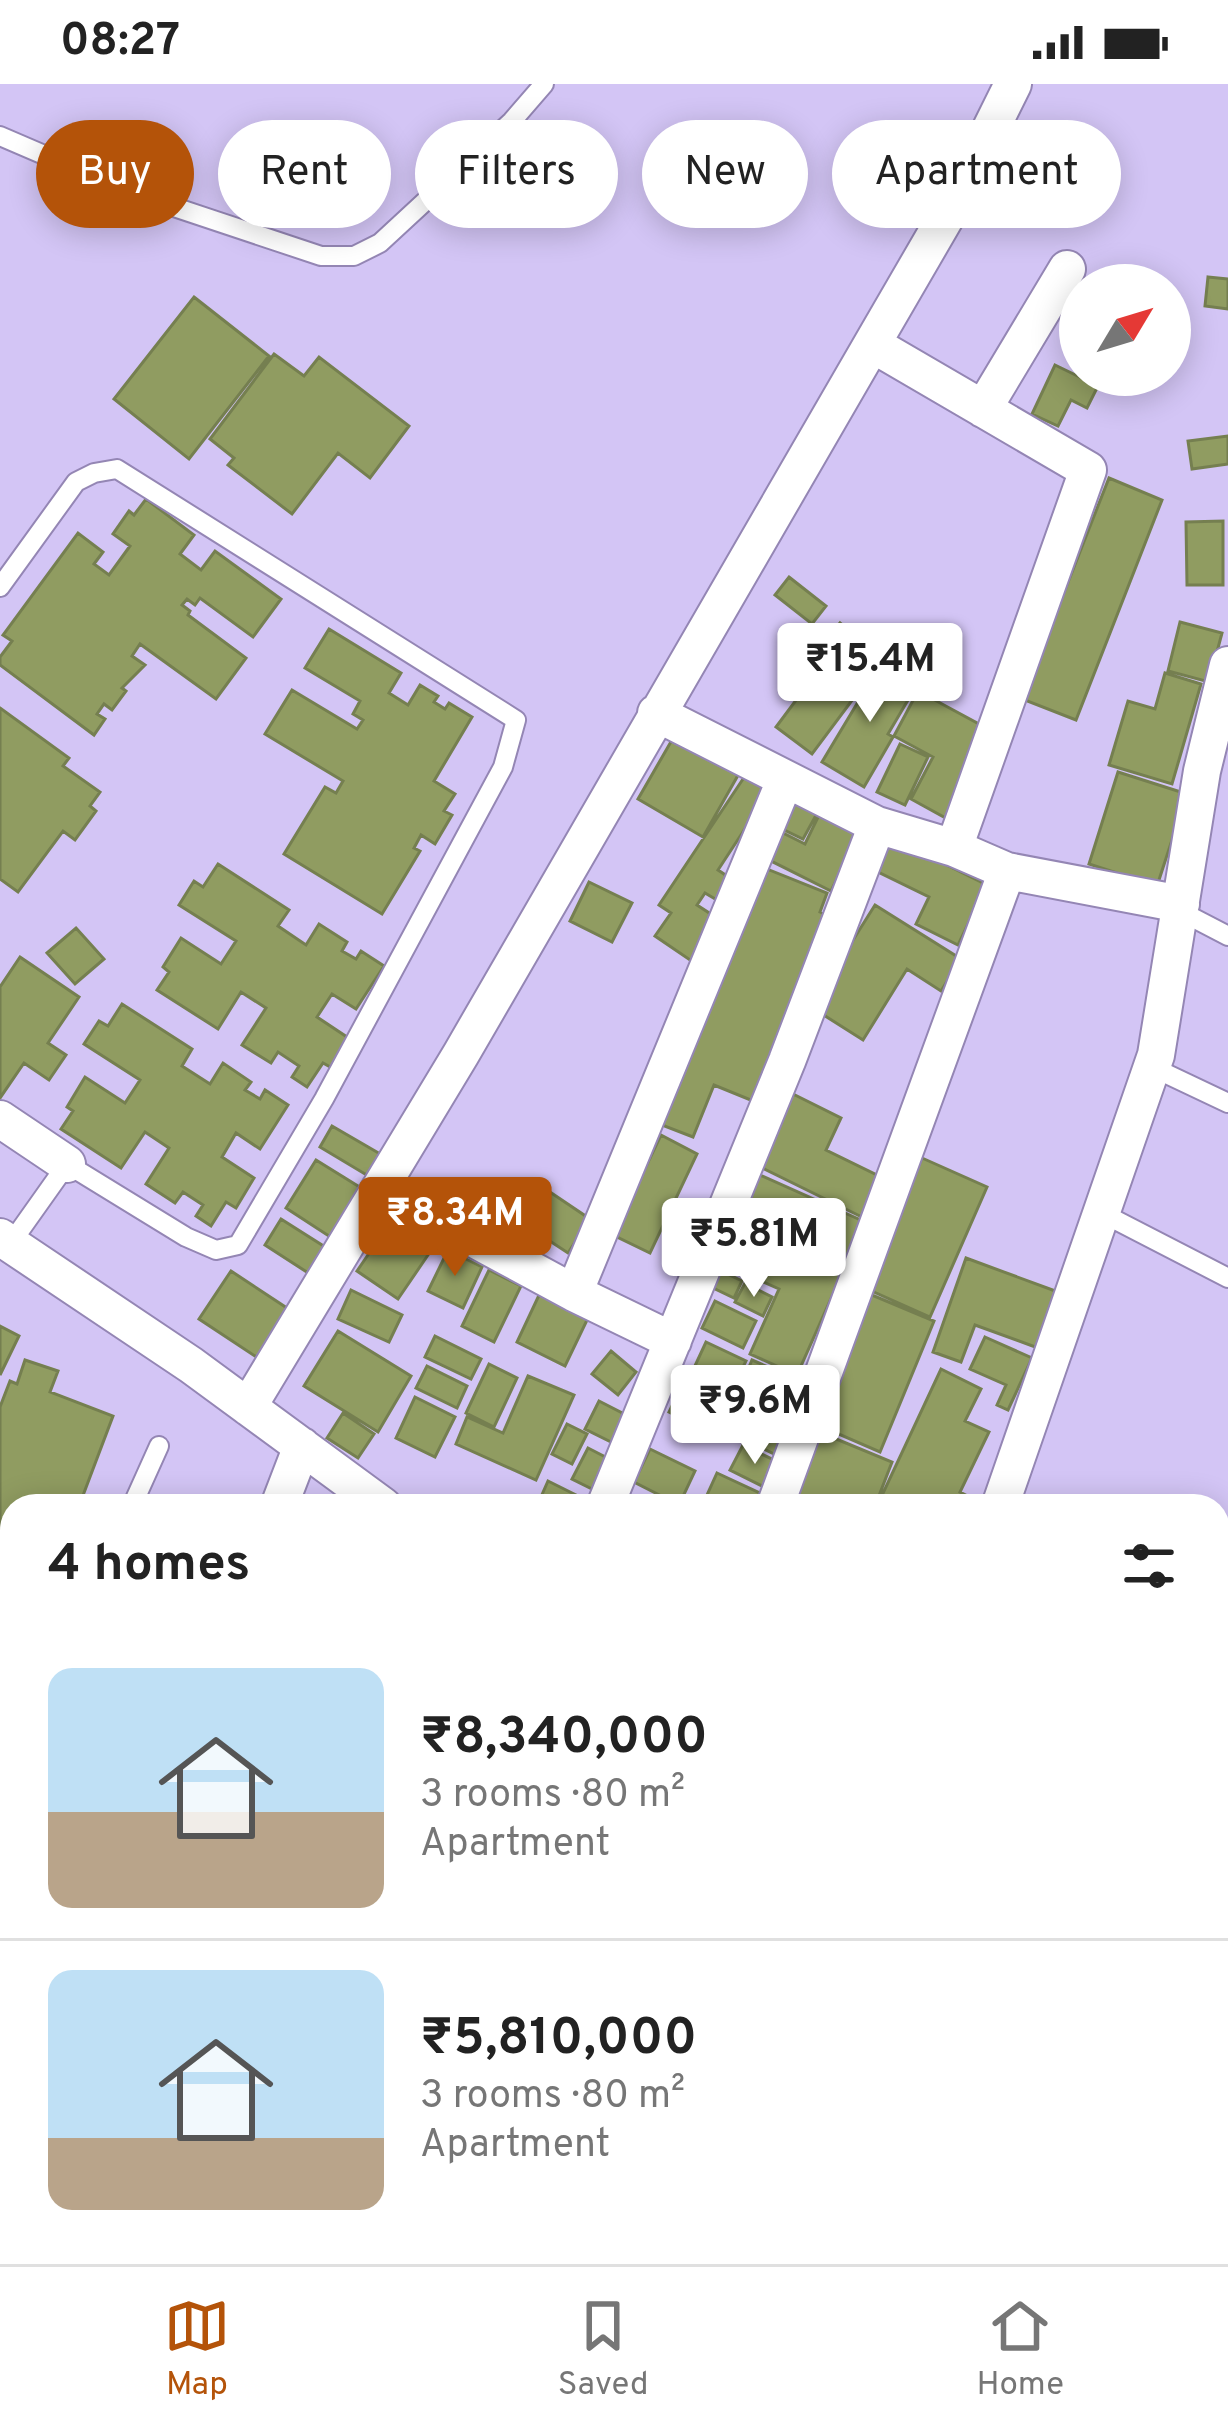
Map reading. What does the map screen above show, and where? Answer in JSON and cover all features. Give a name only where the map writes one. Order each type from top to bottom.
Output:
[{"type":"street","points":[[248,1407],[955,201],[1012,84]]},
{"type":"street","points":[[983,409],[1059,281]]},
{"type":"street","points":[[872,344],[1088,470],[954,848]]},
{"type":"street","points":[[1004,1494],[1152,1067],[1202,771],[1228,665]]},
{"type":"street","points":[[656,713],[877,825],[954,848],[1007,871],[1180,907]]},
{"type":"street","points":[[574,1293],[785,780]]},
{"type":"street","points":[[610,1494],[788,1061],[877,825]]},
{"type":"street","points":[[779,1494],[1007,871]]},
{"type":"street","points":[[0,1119],[67,1164]]},
{"type":"street","points":[[380,1188],[673,1341]]},
{"type":"street","points":[[5,1240],[367,1494]]},
{"type":"street","points":[[284,1494],[302,1446]]},
{"type":"lane","points":[[0,136],[135,194],[321,256],[354,256],[380,243],[512,122],[544,84]]},
{"type":"lane","points":[[0,587],[76,482],[117,470],[516,720],[502,767],[324,1099],[238,1244],[216,1250],[186,1237],[67,1164],[5,1240]]},
{"type":"lane","points":[[1180,907],[1228,936]]},
{"type":"lane","points":[[1152,1067],[1228,1103]]},
{"type":"lane","points":[[1102,1213],[1228,1278]]},
{"type":"lane","points":[[137,1494],[159,1446]]},
{"type":"building","points":[[1208,277],[1228,279],[1228,309],[1205,306]]},
{"type":"building","points":[[194,297],[269,356],[189,459],[114,399]]},
{"type":"building","points":[[274,354],[304,376],[319,357],[409,426],[370,478],[338,453],[292,514],[228,465],[234,458],[210,439]]},
{"type":"building","points":[[1055,365],[1059,367],[1059,396],[1093,396],[1087,408],[1071,400],[1058,426],[1032,414]]},
{"type":"building","points":[[1228,436],[1228,464],[1192,469],[1188,441]]},
{"type":"building","points":[[1109,478],[1162,500],[1076,720],[1022,699]]},
{"type":"building","points":[[146,499],[194,535],[180,554],[201,570],[215,551],[281,599],[253,637],[200,598],[195,605],[187,599],[182,605],[190,611],[188,615],[246,658],[216,699],[140,644],[132,656],[145,665],[122,688],[126,691],[112,710],[104,704],[97,714],[105,719],[94,735],[0,665],[12,641],[3,635],[78,533],[103,552],[94,564],[109,575],[130,546],[113,534],[129,511],[134,515]]},
{"type":"building","points":[[1223,521],[1223,585],[1187,585],[1186,522]]},
{"type":"building","points":[[789,577],[826,606],[812,624],[775,595]]},
{"type":"building","points":[[1180,622],[1222,633],[1209,682],[1168,671]]},
{"type":"building","points":[[840,623],[883,660],[863,684],[819,648]]},
{"type":"building","points":[[329,629],[401,673],[389,693],[408,705],[420,685],[438,696],[434,702],[445,709],[449,703],[472,717],[434,781],[455,794],[444,811],[452,815],[435,844],[421,835],[414,848],[420,851],[382,914],[284,854],[325,787],[336,793],[343,781],[265,734],[292,690],[357,729],[363,720],[353,714],[360,701],[305,668]]},
{"type":"building","points":[[826,660],[862,687],[812,754],[776,727]]},
{"type":"building","points":[[882,662],[918,683],[864,787],[822,762]]},
{"type":"building","points":[[1165,673],[1201,684],[1172,784],[1109,765],[1128,701],[1155,709]]},
{"type":"building","points":[[918,691],[990,730],[953,822],[911,799],[933,757],[894,736]]},
{"type":"building","points":[[0,708],[69,758],[63,766],[100,792],[90,806],[96,811],[75,840],[63,831],[18,892],[0,879]]},
{"type":"building","points":[[676,733],[741,770],[703,837],[638,799]]},
{"type":"building","points":[[900,744],[928,757],[905,805],[877,792]]},
{"type":"building","points":[[1118,772],[1187,794],[1157,886],[1089,864]]},
{"type":"building","points":[[745,776],[769,792],[718,870],[736,882],[722,903],[705,893],[697,905],[720,920],[693,962],[655,936],[671,913],[659,905]]},
{"type":"building","points":[[792,793],[820,808],[803,839],[776,826]]},
{"type":"building","points":[[820,813],[860,833],[831,891],[761,856],[775,829],[805,844]]},
{"type":"building","points":[[890,837],[987,885],[958,945],[916,924],[929,897],[874,870]]},
{"type":"building","points":[[218,864],[289,910],[278,926],[306,945],[319,924],[347,942],[342,951],[356,959],[361,951],[384,966],[356,1009],[332,994],[317,1017],[350,1039],[332,1068],[323,1063],[307,1087],[292,1077],[299,1066],[278,1052],[271,1063],[242,1045],[266,1008],[241,992],[218,1029],[157,990],[169,972],[163,967],[181,938],[221,964],[236,941],[179,905],[194,881],[203,887]]},
{"type":"building","points":[[757,865],[827,893],[820,912],[832,917],[758,1103],[714,1085],[693,1137],[654,1122]]},
{"type":"building","points":[[589,882],[632,903],[612,942],[570,921]]},
{"type":"building","points":[[875,905],[961,959],[941,991],[907,969],[863,1040],[811,1007]]},
{"type":"building","points":[[76,928],[104,959],[75,984],[47,953]]},
{"type":"building","points":[[20,957],[79,997],[48,1043],[66,1055],[49,1080],[24,1063],[0,1098],[0,987]]},
{"type":"building","points":[[122,1004],[192,1049],[182,1066],[210,1084],[223,1063],[251,1082],[245,1090],[260,1099],[265,1090],[288,1105],[260,1149],[236,1133],[222,1157],[254,1178],[236,1208],[226,1202],[211,1226],[196,1216],[203,1205],[183,1192],[175,1203],[146,1184],[169,1148],[145,1132],[121,1168],[61,1129],[73,1111],[67,1107],[85,1077],[125,1103],[140,1080],[84,1044],[99,1021],[108,1026]]},
{"type":"building","points":[[789,1092],[841,1118],[826,1150],[885,1179],[866,1219],[754,1164]]},
{"type":"building","points":[[332,1126],[382,1155],[370,1177],[320,1147]]},
{"type":"building","points":[[661,1135],[697,1154],[650,1253],[613,1235]]},
{"type":"building","points":[[922,1158],[987,1187],[930,1317],[865,1288]]},
{"type":"building","points":[[316,1160],[366,1191],[335,1240],[286,1208]]},
{"type":"building","points":[[760,1175],[865,1222],[797,1375],[750,1354],[779,1289],[721,1263]]},
{"type":"building","points":[[544,1188],[590,1219],[568,1253],[521,1222]]},
{"type":"building","points":[[281,1219],[333,1252],[316,1278],[265,1245]]},
{"type":"building","points":[[387,1227],[428,1255],[398,1299],[357,1271]]},
{"type":"building","points":[[448,1250],[482,1267],[463,1308],[428,1291]]},
{"type":"building","points":[[966,1258],[1058,1292],[1038,1348],[975,1325],[961,1362],[933,1352]]},
{"type":"building","points":[[715,1268],[742,1281],[734,1298],[707,1285]]},
{"type":"building","points":[[489,1270],[521,1286],[494,1342],[462,1326]]},
{"type":"building","points":[[231,1271],[296,1314],[264,1362],[199,1319]]},
{"type":"building","points":[[745,1283],[772,1297],[763,1316],[735,1302]]},
{"type":"building","points":[[351,1290],[402,1315],[389,1342],[338,1319]]},
{"type":"building","points":[[860,1290],[934,1321],[880,1452],[813,1423]]},
{"type":"building","points":[[540,1293],[589,1316],[565,1366],[517,1342]]},
{"type":"building","points":[[715,1301],[756,1321],[743,1348],[702,1328]]},
{"type":"building","points":[[0,1326],[19,1336],[0,1375]]},
{"type":"building","points":[[338,1331],[411,1376],[378,1432],[304,1386]]},
{"type":"building","points":[[435,1336],[481,1359],[471,1379],[425,1357]]},
{"type":"building","points":[[985,1337],[1032,1358],[1008,1410],[997,1405],[1006,1385],[970,1369]]},
{"type":"building","points":[[706,1342],[746,1361],[732,1390],[693,1370]]},
{"type":"building","points":[[611,1351],[636,1372],[618,1395],[592,1374]]},
{"type":"building","points":[[25,1360],[58,1371],[50,1392],[113,1416],[84,1494],[0,1494],[0,1407],[10,1381],[17,1384]]},
{"type":"building","points":[[752,1360],[805,1383],[788,1423],[735,1400]]},
{"type":"building","points":[[489,1364],[517,1378],[494,1427],[466,1413]]},
{"type":"building","points":[[427,1366],[467,1386],[457,1408],[416,1388]]},
{"type":"building","points":[[941,1369],[981,1389],[965,1421],[989,1432],[960,1492],[964,1494],[883,1494]]},
{"type":"building","points":[[528,1376],[574,1395],[536,1480],[456,1444],[467,1417],[503,1433]]},
{"type":"building","points":[[685,1379],[725,1400],[710,1432],[669,1412]]},
{"type":"building","points":[[415,1397],[455,1417],[435,1457],[396,1438]]},
{"type":"building","points":[[599,1401],[628,1416],[615,1444],[585,1429]]},
{"type":"building","points":[[739,1409],[789,1433],[778,1456],[728,1431]]},
{"type":"building","points":[[343,1413],[374,1434],[358,1458],[327,1438]]},
{"type":"building","points":[[567,1424],[587,1434],[572,1464],[552,1454]]},
{"type":"building","points":[[817,1431],[892,1462],[880,1494],[792,1494]]},
{"type":"building","points":[[743,1445],[780,1463],[768,1489],[730,1470]]},
{"type":"building","points":[[588,1448],[615,1462],[600,1493],[572,1479]]},
{"type":"building","points":[[650,1449],[695,1471],[684,1494],[657,1494],[634,1482]]},
{"type":"building","points":[[717,1473],[762,1494],[707,1494]]},
{"type":"building","points":[[548,1481],[574,1494],[542,1494]]}]
